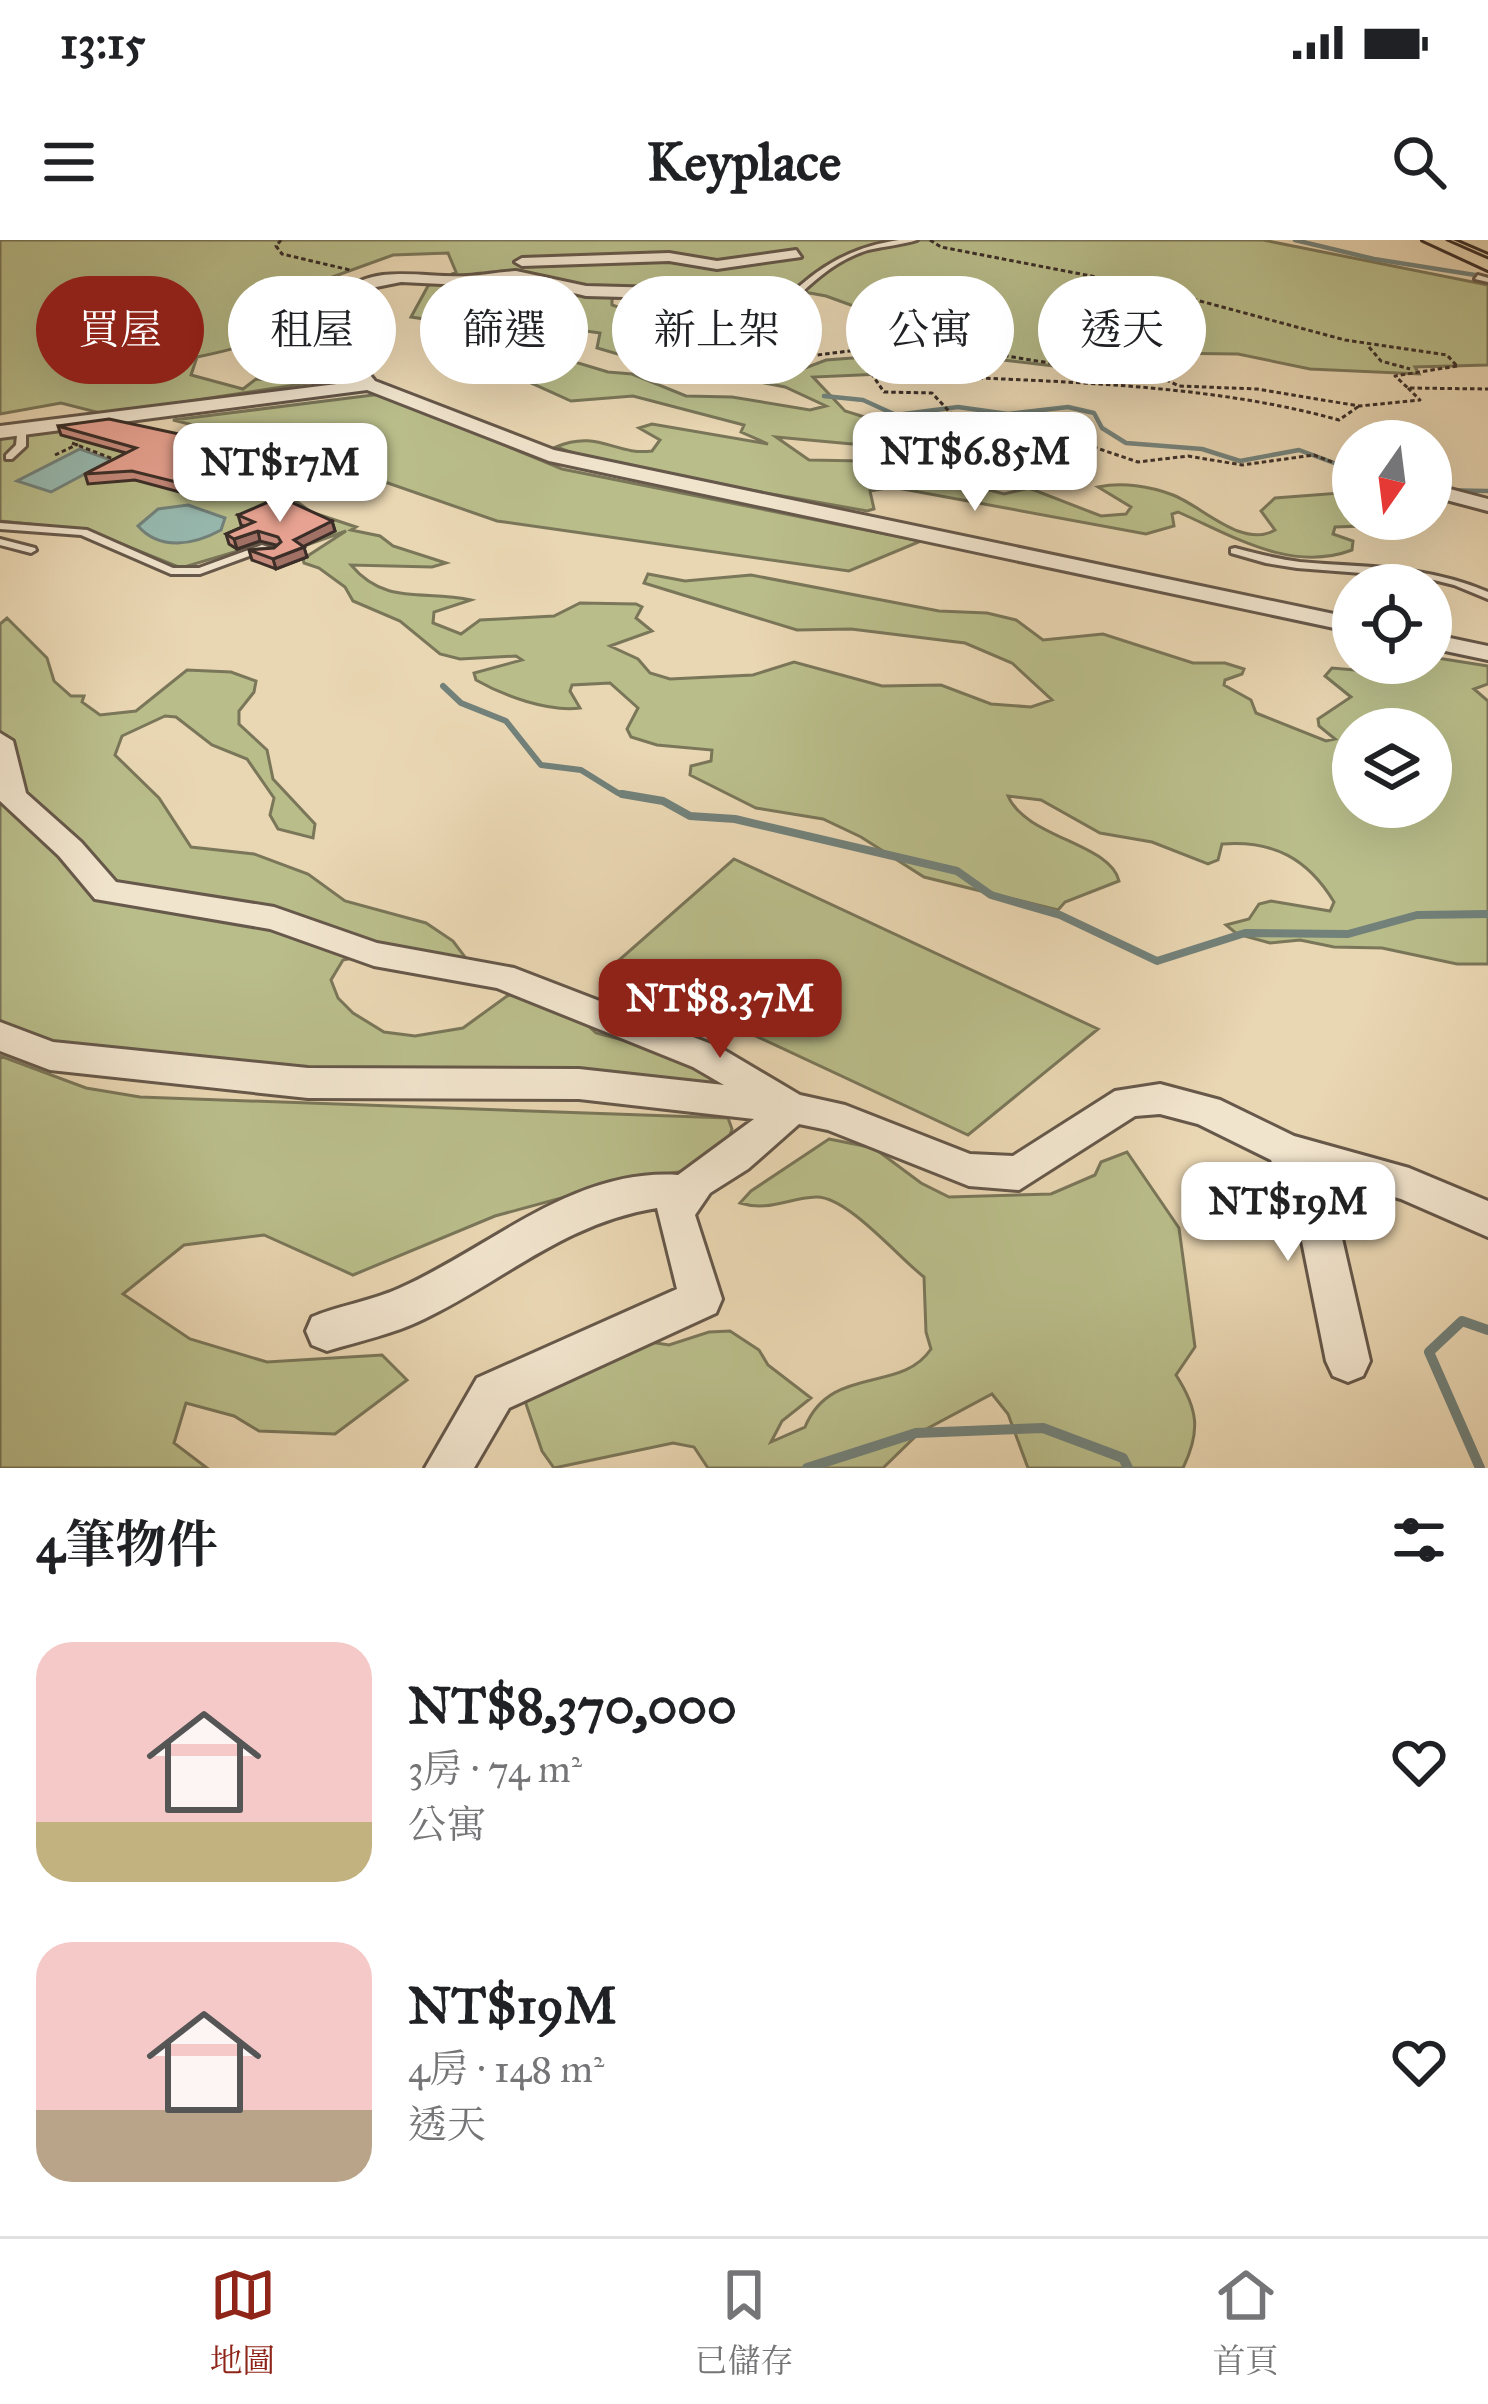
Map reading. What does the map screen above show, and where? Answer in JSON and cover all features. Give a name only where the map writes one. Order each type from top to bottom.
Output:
[{"type":"main road","points":[[1434,240],[1485,273]]},
{"type":"main road","points":[[1456,240],[1488,253]]},
{"type":"street","points":[[396,276],[639,257],[717,265],[796,254]]},
{"type":"street","points":[[396,278],[463,281],[517,275],[586,291],[612,291]]},
{"type":"street","points":[[8,434],[331,384]]},
{"type":"street","points":[[375,384],[549,455],[1332,621]]},
{"type":"street","points":[[1452,496],[1488,505]]},
{"type":"street","points":[[1452,645],[1488,653]]},
{"type":"street","points":[[0,741],[6,789],[106,891],[274,918],[374,954],[502,977],[706,1058],[792,1108]]},
{"type":"street","points":[[0,1036],[50,1056],[308,1084],[579,1084],[792,1108],[832,1116],[969,1170],[1018,1173],[1128,1102],[1160,1099],[1207,1111],[1285,1149],[1408,1185],[1488,1219]]},
{"type":"street","points":[[448,1468],[493,1393],[701,1299],[675,1213],[696,1181],[735,1158],[792,1108]]},
{"type":"street","points":[[1285,1149],[1318,1221],[1348,1361]]},
{"type":"street","points":[[327,1330],[410,1305],[520,1239],[615,1198],[658,1191],[688,1193]]},
{"type":"lane","points":[[814,276],[830,260],[880,244],[914,240]]},
{"type":"lane","points":[[8,434],[8,457]]},
{"type":"lane","points":[[0,526],[83,532],[171,571],[200,571],[262,548],[274,551]]},
{"type":"lane","points":[[0,542],[31,550]]},
{"type":"lane","points":[[1234,551],[1257,560],[1390,568],[1447,580],[1488,596]]},
{"type":"path","points":[[281,240],[276,246],[282,254],[305,257],[313,265],[353,276]]},
{"type":"path","points":[[822,354],[890,346],[963,349],[1056,364],[1106,363],[1154,374],[1179,386],[1257,388],[1359,406],[1420,400],[1394,373],[1457,366],[1446,352],[1365,344],[1181,295],[941,247],[930,240]]},
{"type":"path","points":[[1365,344],[1382,361],[1413,370]]},
{"type":"path","points":[[1332,462],[1314,455],[1243,465],[1188,456],[1138,462],[1046,430],[959,422],[932,393],[884,392],[871,373],[1112,387],[1292,407],[1339,420],[1359,406]]},
{"type":"path","points":[[1408,388],[1488,389]]},
{"type":"path","points":[[82,434],[63,440],[120,458],[122,470]]},
{"type":"path","points":[[55,455],[78,444]]},
{"type":"green space","points":[[0,240],[1263,240],[1488,285],[1488,365],[1415,367],[1419,374],[1310,369],[1238,354],[1206,354],[1206,276],[1038,276],[1038,364],[1014,361],[1014,276],[846,276],[846,303],[822,295],[822,276],[612,276],[612,352],[597,348],[600,333],[588,331],[588,276],[448,276],[456,272],[448,253],[393,255],[335,276],[228,276],[228,349],[204,355],[204,276],[36,276],[36,384],[204,384],[204,378],[243,389],[250,384],[302,384],[104,414],[61,403],[0,414]]},
{"type":"green space","points":[[846,358],[846,376],[822,377],[822,362]]},
{"type":"green space","points":[[588,366],[612,372],[612,384],[657,384],[686,396],[732,397],[810,410],[826,406],[770,384],[820,384],[845,411],[900,428],[902,436],[852,444],[776,437],[809,460],[863,461],[882,455],[895,466],[890,482],[953,480],[1004,494],[1029,488],[1101,516],[1126,514],[1131,507],[1098,487],[1155,489],[1249,534],[1275,530],[1261,511],[1275,498],[1332,494],[1332,540],[1353,541],[1352,550],[1329,556],[1285,554],[1241,541],[1178,512],[1172,514],[1174,526],[1146,534],[892,487],[870,491],[874,509],[867,511],[605,464],[556,447],[584,441],[652,451],[660,440],[639,428],[652,424],[768,444],[741,432],[744,425],[633,396],[571,401],[533,384],[588,384]]},
{"type":"green space","points":[[381,394],[562,469],[921,541],[849,571],[497,521],[293,450],[173,420]]},
{"type":"green space","points":[[98,421],[276,460],[269,481],[311,512],[446,563],[432,567],[351,565],[378,587],[393,592],[471,600],[434,612],[433,623],[461,634],[480,620],[554,616],[580,603],[636,604],[642,607],[636,618],[652,631],[610,646],[638,659],[650,673],[670,679],[753,675],[794,662],[882,686],[941,685],[991,704],[1031,707],[1052,700],[1012,663],[965,643],[851,629],[797,630],[644,583],[648,574],[685,581],[751,575],[939,611],[987,613],[1016,620],[1043,640],[1103,634],[1193,663],[1225,663],[1244,669],[1224,685],[1251,700],[1256,713],[1332,740],[1332,828],[1452,828],[1452,708],[1334,708],[1351,697],[1335,684],[1452,684],[1452,660],[1488,666],[1488,684],[1474,689],[1488,701],[1488,964],[1457,964],[1382,948],[1334,947],[1300,940],[1270,943],[1237,934],[1226,925],[1249,919],[1259,904],[1271,901],[1330,911],[1334,902],[1313,874],[1273,849],[1222,844],[1218,860],[1208,864],[1152,842],[1100,833],[1041,800],[1008,796],[1032,822],[1100,858],[1119,881],[1065,902],[1058,910],[924,877],[823,819],[756,808],[690,775],[691,766],[711,761],[712,750],[657,745],[631,737],[627,729],[638,708],[610,683],[572,685],[570,691],[580,708],[567,709],[527,702],[476,680],[474,673],[522,660],[440,654],[400,621],[353,601],[345,587],[304,563],[303,559],[346,531],[304,546],[261,544],[181,568],[87,530],[0,521],[0,435]]},
{"type":"green space","points":[[7,618],[47,658],[54,681],[71,696],[84,696],[82,702],[100,715],[136,711],[187,670],[231,672],[256,681],[254,692],[239,711],[239,724],[267,750],[273,779],[315,824],[313,838],[278,829],[270,815],[274,798],[247,759],[212,745],[176,717],[165,716],[122,736],[115,755],[159,798],[191,847],[254,854],[308,874],[345,901],[426,923],[453,941],[471,965],[343,960],[331,980],[338,998],[353,1013],[384,1032],[415,1036],[463,1028],[520,992],[580,1018],[596,1033],[718,1065],[729,1097],[125,1078],[0,1025],[0,624]]},
{"type":"green space","points":[[1332,710],[1332,737],[1319,726],[1318,719]]},
{"type":"green space","points":[[734,859],[1098,1029],[968,1135],[610,968]]},
{"type":"green space","points":[[0,1056],[86,1088],[140,1097],[728,1118],[732,1129],[728,1141],[695,1170],[638,1177],[495,1216],[353,1275],[264,1235],[184,1245],[123,1294],[190,1339],[267,1362],[382,1355],[407,1380],[335,1434],[259,1431],[234,1416],[186,1403],[174,1443],[207,1468],[0,1468]]},
{"type":"green space","points":[[829,1139],[874,1148],[949,1197],[1051,1194],[1095,1175],[1101,1162],[1127,1152],[1179,1228],[1195,1347],[1176,1375],[1194,1420],[1193,1443],[1183,1468],[1028,1468],[1008,1414],[992,1394],[919,1433],[883,1468],[708,1468],[694,1447],[673,1443],[554,1468],[542,1451],[524,1398],[631,1339],[669,1345],[709,1332],[730,1331],[759,1350],[768,1365],[811,1398],[782,1421],[771,1442],[805,1427],[831,1395],[902,1371],[931,1349],[924,1277],[857,1217],[816,1197],[769,1205],[740,1203]]},
{"type":"water","points":[[80,449],[111,460],[51,492],[17,481]]},
{"type":"water","points":[[188,505],[225,518],[221,530],[178,543],[156,539],[138,526],[158,509]]},
{"type":"building","points":[[109,419],[249,449],[180,483],[132,471],[85,474],[136,448],[58,426]]},
{"type":"building","points":[[280,497],[332,521],[294,540],[304,547],[273,559],[249,550],[274,548],[281,542],[278,537],[258,531],[234,539],[226,534],[254,522],[238,515]]},
{"type":"waterway","points":[[1295,240],[1374,259],[1488,277]]},
{"type":"waterway","points":[[824,396],[863,400],[896,415],[958,407],[1008,414],[1068,407],[1094,413],[1102,428],[1126,443],[1202,449],[1240,461],[1299,450],[1332,462]]},
{"type":"waterway","points":[[1452,490],[1488,491]]},
{"type":"waterway","points":[[443,686],[461,703],[506,721],[541,765],[581,770],[618,793],[634,796]]},
{"type":"waterway","points":[[622,794],[634,796]]},
{"type":"waterway","points":[[634,796],[663,801],[690,816],[735,819],[957,871],[991,895],[1060,915],[1157,961],[1245,933],[1348,934],[1417,915],[1488,914]]},
{"type":"waterway","points":[[634,796],[639,797]]},
{"type":"waterway","points":[[1480,1468],[1429,1352],[1462,1321],[1488,1330]]},
{"type":"waterway","points":[[807,1468],[916,1433],[1043,1428],[1123,1458],[1128,1468]]},
{"type":"tram line","points":[[1447,240],[1488,258]]}]
